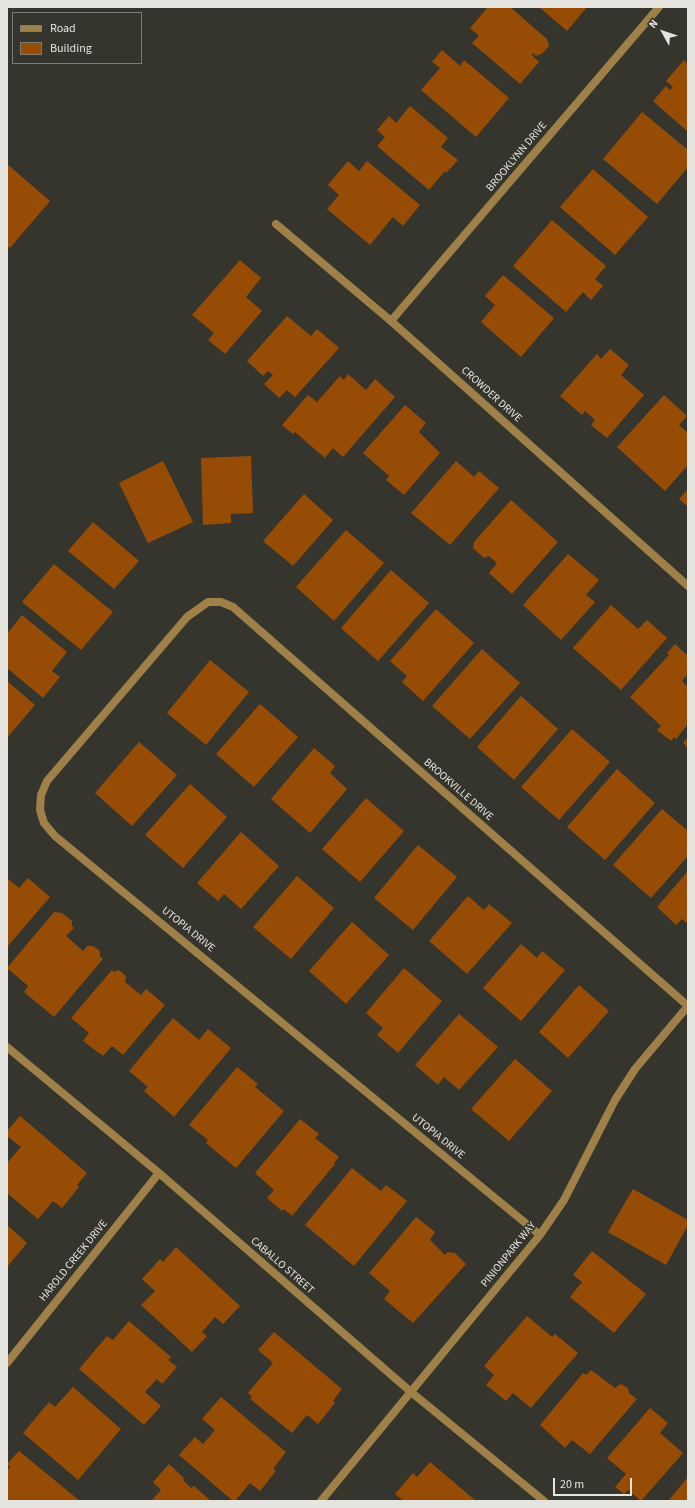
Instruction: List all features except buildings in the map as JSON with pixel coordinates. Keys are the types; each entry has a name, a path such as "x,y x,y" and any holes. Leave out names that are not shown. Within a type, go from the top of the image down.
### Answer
{"street":[{"name":"BROOKLYNN DRIVE","path":"391,321 659,7"},
{"name":"CROWDER DRIVE","path":"276,224 391,321 688,586"},
{"name":"BROOKVILLE DRIVE","path":"208,602 221,602 233,607 688,1006"},
{"name":"UTOPIA DRIVE","path":"208,602 198,607 187,618 47,781 41,795 40,810 44,823 62,841 540,1235"},
{"name":"PINIONPARK WAY","path":"321,1501 540,1235 564,1200 619,1094 657,1041 688,1006"},
{"name":"CABALLO STREET","path":"7,1047 159,1174 411,1392 544,1501"},
{"name":"HAROLD CREEK DRIVE","path":"7,1363 159,1174"}]}
